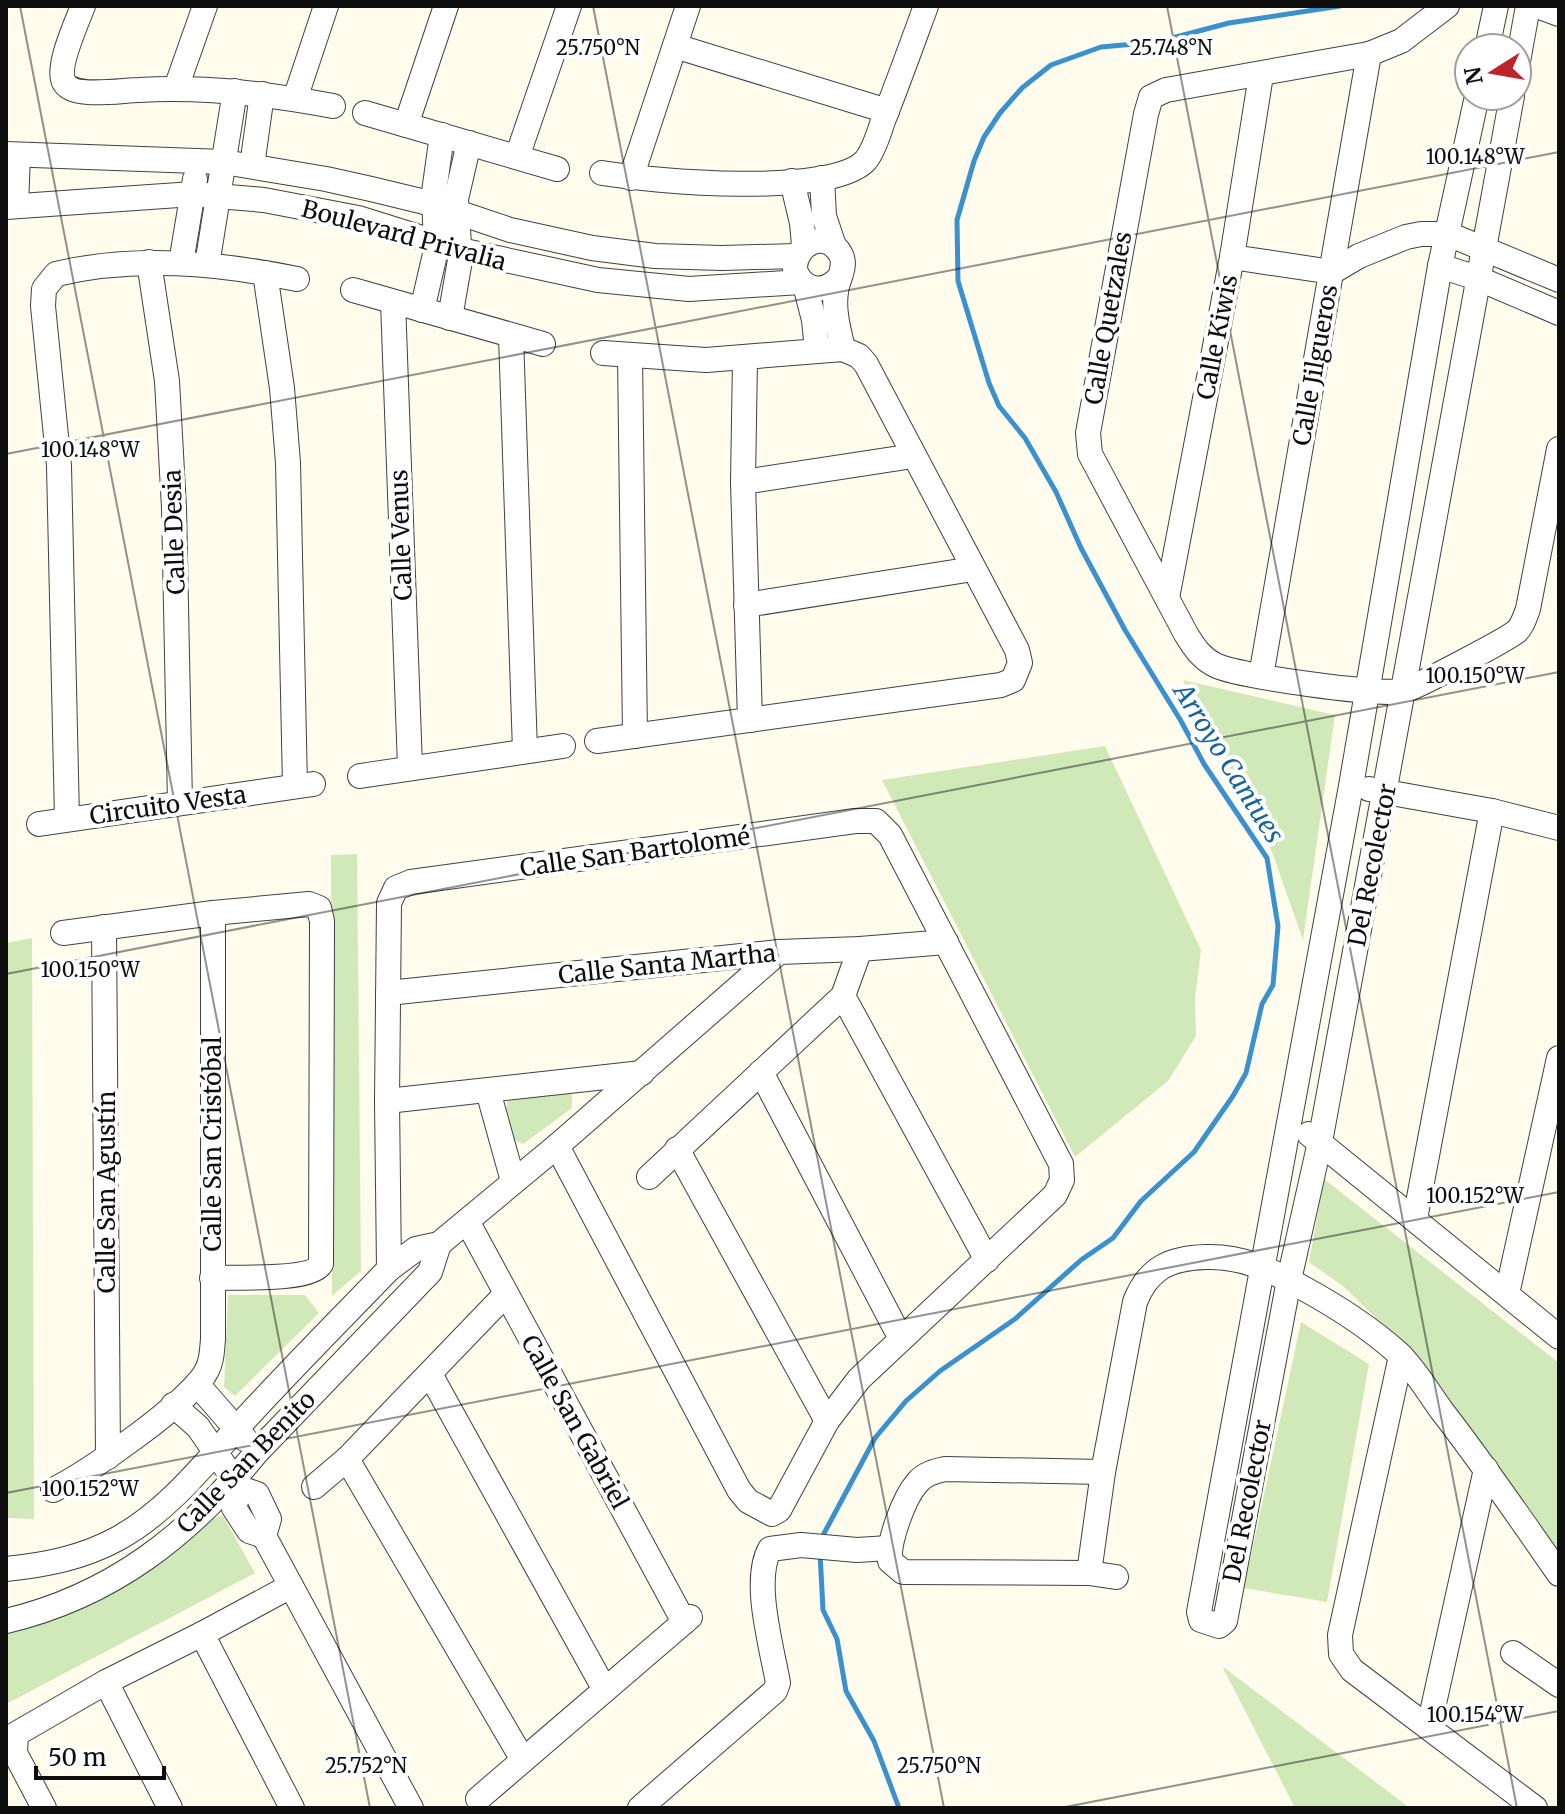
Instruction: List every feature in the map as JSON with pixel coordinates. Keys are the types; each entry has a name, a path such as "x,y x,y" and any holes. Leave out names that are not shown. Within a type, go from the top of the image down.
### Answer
{"street":[{"path":"83,6 62,67 64,83 69,88 91,93 176,88 235,91 333,106"},
{"path":"176,88 205,6"},
{"path":"295,99 326,6"},
{"path":"406,125 446,6"},
{"path":"517,157 569,6"},
{"path":"631,178 688,6"},
{"path":"602,173 695,183 792,181 822,178 854,169 867,159 926,6"},
{"name":"Calle Quetzales","path":"1403,691 1261,676 1218,667 1199,654 1095,466 1090,454 1088,433 1151,97 1166,90 1369,54 1401,41 1447,6"},
{"path":"1490,32 1496,6"},
{"path":"1523,32 1528,6"},
{"path":"1537,6 1559,14"},
{"path":"675,46 887,111"},
{"name":"Calle Jilgueros","path":"1261,676 1369,54"},
{"name":"Calle Kiwis","path":"1167,598 1232,257 1261,75"},
{"path":"207,265 235,91"},
{"path":"252,166 262,94"},
{"name":"Del Recolector","path":"1474,112 1440,266 1351,786 1199,1612 1208,1623 1219,1626 1225,1621 1289,1280 1320,1142 1509,112"},
{"path":"365,113 557,169"},
{"path":"422,310 445,208 442,135"},
{"path":"445,208 458,186 469,143"},
{"path":"11,206 12,154"},
{"name":"Boulevard Privalia","path":"12,154 224,162 252,166 326,179 445,208 510,230 592,248 655,256 722,258 800,251"},
{"path":"181,263 198,161"},
{"path":"822,178 824,216 843,262 835,303 843,349"},
{"path":"792,181 802,223 795,270 803,284 814,320 817,350"},
{"name":"Boulevard Privalia","path":"11,206 193,194 218,196 319,209 460,250 554,273 655,287 803,284"},
{"path":"445,208 460,250 450,318"},
{"path":"1232,257 1332,272 1359,256 1406,237 1448,234 1559,280"},
{"path":"800,251 823,241 834,246"},
{"path":"149,262 207,265 297,279"},
{"name":"Circuito Vesta","path":"149,262 67,271 56,274 44,289 43,306 59,466 67,819 304,785 288,463 282,388 265,273"},
{"name":"Calle Desia","path":"149,262 167,381 174,508 180,803"},
{"path":"1440,266 1477,278 1559,313"},
{"path":"803,284 819,290 833,285 838,279"},
{"path":"353,290 543,344"},
{"name":"Calle Venus","path":"393,302 410,767"},
{"path":"511,336 525,751"},
{"path":"597,741 1001,685 1013,680 1020,663 1017,650 859,356 843,349 745,359 668,359 603,353"},
{"path":"630,356 635,736"},
{"path":"745,359 743,482 750,720"},
{"path":"1403,691 1506,639 1521,626 1528,609 1559,449"},
{"path":"743,482 913,456"},
{"path":"746,605 973,569"},
{"path":"360,776 563,746"},
{"path":"1351,786 1492,811 1559,828"},
{"path":"1415,1219 1492,811"},
{"path":"39,824 67,819"},
{"name":"Calle San Bartolomé","path":"388,993 389,903 396,888 411,882 855,821 876,821 890,835 946,942"},
{"path":"63,933 213,913 309,904 319,908 322,921 322,1256 318,1270 303,1275 212,1278"},
{"name":"Calle San Cristóbal","path":"201,1379 212,1348 213,913"},
{"name":"Calle San Agustín","path":"104,927 108,1457"},
{"path":"557,1146 739,1490 748,1501 772,1514 779,1510 827,1421 859,1379 1055,1195 1062,1180 1061,1164 946,942"},
{"name":"Calle Santa Martha","path":"388,993 779,952 946,942"},
{"path":"649,1177 843,996 860,949"},
{"name":"Calle San Benito","path":"6,1569 67,1560 118,1538 144,1522 217,1452 389,1269 416,1249 439,1244 642,1073 779,952"},
{"path":"388,993 389,1269"},
{"path":"843,996 987,1260"},
{"path":"1507,1294 1559,1058"},
{"path":"761,1072 901,1339"},
{"path":"387,1101 642,1073"},
{"path":"488,1091 513,1181"},
{"path":"1291,1121 1559,1337"},
{"path":"677,1149 827,1421"},
{"name":"Calle San Gabriel","path":"467,1221 505,1295 687,1619 605,1690"},
{"name":"Calle San Benito","path":"6,1621 42,1613 73,1601 119,1577 164,1546 238,1484 257,1452 430,1272 439,1244"},
{"path":"1089,1573 1103,1472 1135,1302 1147,1277 1173,1262 1197,1257 1240,1259 1261,1266 1337,1306 1401,1356 1486,1469 1559,1574"},
{"path":"314,1487 347,1459 505,1295"},
{"path":"1401,1356 1340,1635 1341,1654 1352,1670 1535,1808"},
{"path":"430,1374 605,1690 478,1799"},
{"path":"53,1490 75,1480 108,1457 201,1379 236,1429 257,1452"},
{"path":"173,1405 198,1427 238,1484 234,1508 249,1531 264,1536 411,1808"},
{"path":"347,1459 523,1760"},
{"path":"1429,1726 1486,1469"},
{"path":"1103,1472 936,1471 918,1481 912,1489 889,1548 890,1561 903,1572 1089,1573 1116,1577"},
{"path":"640,1808 775,1691 778,1683 764,1598 764,1570 770,1549 801,1545 857,1550 889,1548"},
{"path":"44,1808 15,1753 16,1734 106,1682 291,1586"},
{"path":"202,1634 292,1808"},
{"path":"1513,1653 1557,1675"},
{"path":"106,1682 170,1808"}],"green space":[{"path":"1183,680 1335,715 1303,940 1272,852"},
{"path":"1105,746 1201,950 1195,998 1196,1036 1168,1081 1075,1157 882,780"},
{"path":"357,854 361,1271 332,1296 331,855"},
{"path":"32,938 34,1519 6,1518 6,943"},
{"path":"568,1090 572,1096 572,1108 523,1144 511,1138 505,1113 508,1101"},
{"path":"1324,1179 1559,1363 1559,1559 1407,1348 1344,1287 1309,1262"},
{"path":"228,1295 305,1295 319,1313 235,1396 224,1387"},
{"path":"1301,1322 1369,1364 1327,1602 1244,1588"},
{"path":"223,1516 255,1573 6,1704 6,1628 136,1580 205,1519"},
{"path":"1222,1666 1410,1808 1295,1808"}],"waterway":[{"name":"Arroyo Cantues","path":"821,1539 875,1438 906,1401 940,1371 1015,1319 1081,1260 1113,1238 1141,1201 1194,1152 1246,1073 1262,1004 1273,985 1278,926 1267,858 1204,764 1125,630 1081,548 1056,492 1025,438 999,406 989,383 958,281 957,220 974,161 984,137 1000,113 1022,88 1051,65 1101,47 1157,42 1229,23 1340,6"},
{"name":"Arroyo Cantues","path":"820,1553 823,1610 837,1639 846,1691 874,1741 899,1808"}]}
